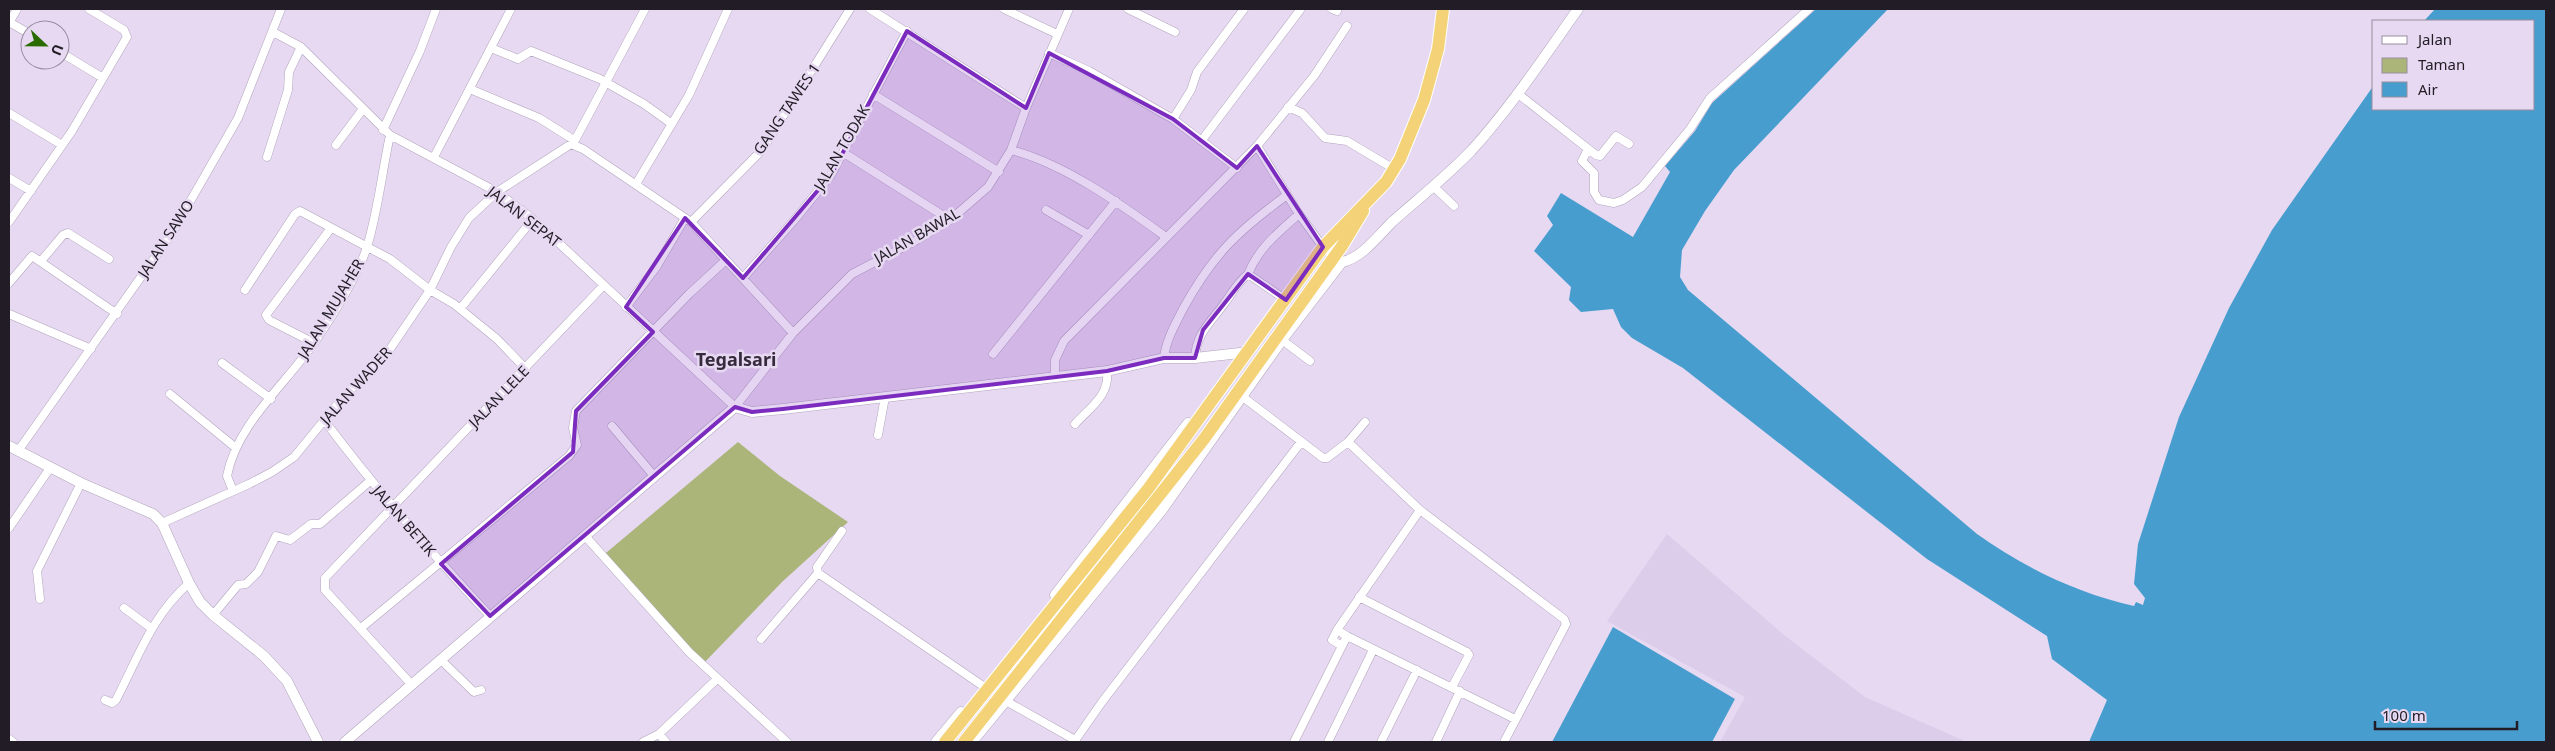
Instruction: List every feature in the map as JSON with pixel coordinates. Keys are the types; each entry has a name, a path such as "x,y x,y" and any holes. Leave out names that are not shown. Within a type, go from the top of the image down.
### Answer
{"highway":[{"path":"945,742 1148,489 1245,352 1286,300 1323,247 1386,182 1412,133 1424,100 1438,49 1443,9"},
{"path":"964,742 1204,439 1338,260 1368,201"}],"street":[{"path":"17,9 9,22 20,28"},
{"path":"9,222 62,145 103,78 127,33 89,9"},
{"name":"JALAN SAWO","path":"13,448 117,314 172,233 238,118 281,9"},
{"name":"JALAN MUJAHER","path":"233,492 227,476 236,448 245,431 314,343 367,247 387,132 436,9"},
{"path":"434,158 510,9"},
{"path":"573,142 581,125 589,116 645,9"},
{"path":"636,184 689,95 728,9"},
{"name":"GANG TAWES 1","path":"626,307 688,220 762,150 850,9"},
{"path":"870,9 1026,108"},
{"path":"1004,9 1057,34"},
{"name":"JALAN BAWAL","path":"735,407 793,333 852,274 917,240 950,220 982,193 999,172 1011,150 1026,108 1069,9"},
{"path":"1128,9 1175,32"},
{"path":"1174,118 1191,90 1197,72 1244,9"},
{"path":"1257,146 1299,214 1323,247 1338,260 1348,261 1367,247 1470,151 1517,93 1578,9"},
{"path":"1588,149 1582,161 1594,173 1594,192 1599,200 1614,203 1635,193 1690,129 1710,98 1809,9"},
{"path":"1202,140 1300,10"},
{"path":"1055,377 1055,360 1064,341 1257,146 1314,76 1347,26"},
{"name":"JALAN TODAK","path":"743,278 820,189 844,152 907,31"},
{"name":"JALAN SEPAT","path":"273,32 301,47 387,132 497,192 532,219 735,407"},
{"path":"266,157 288,90 289,72 301,47"},
{"path":"491,48 518,59 531,51 605,83 644,104 672,124"},
{"path":"1049,53 1089,71 1174,118 1236,168"},
{"path":"70,58 103,78"},
{"path":"470,88 539,118 688,220 793,333"},
{"path":"1517,93 1599,156 1616,136 1629,144"},
{"path":"874,94 999,172"},
{"path":"1288,107 1302,113 1325,138 1347,141 1394,169"},
{"path":"336,145 362,109"},
{"path":"9,113 62,145"},
{"name":"JALAN WADER","path":"162,522 233,492 272,472 294,457 324,420 390,349 430,290 466,224 497,192 573,142"},
{"path":"1011,150 1053,167 1116,200 1166,238"},
{"path":"844,152 950,220"},
{"path":"9,178 31,191"},
{"path":"1433,186 1454,206"},
{"path":"1164,358 1173,328 1219,253 1248,223 1287,195"},
{"path":"993,354 1004,337 1116,200"},
{"path":"1046,210 1089,235"},
{"path":"245,290 297,212 390,259 430,290 460,309 496,339 526,369"},
{"path":"1195,358 1197,342 1203,330 1236,285 1248,274 1253,262 1268,241 1299,214"},
{"path":"460,309 532,219"},
{"path":"314,343 269,320 266,315 331,228"},
{"path":"41,261 63,235 68,232 109,259"},
{"path":"9,283 32,256 117,314"},
{"path":"412,685 361,628 441,564 573,452 577,445 573,428 576,411 726,260"},
{"path":"972,742 1162,510 1338,260"},
{"path":"1248,274 1286,300"},
{"name":"JALAN LELE","path":"361,628 325,590 323,582 328,574 526,369 603,286"},
{"path":"9,314 91,349"},
{"path":"1282,340 1310,361"},
{"path":"345,742 735,407 752,412 1107,371 1164,358 1195,358 1245,352"},
{"path":"936,742 983,686 1133,497 1245,352"},
{"path":"222,363 271,399"},
{"path":"1075,424 1097,403 1107,382 1107,371"},
{"path":"170,394 236,448"},
{"path":"878,435 885,397"},
{"path":"1243,397 1319,455 1327,458 1348,442 1365,422"},
{"name":"JALAN BETIK","path":"324,420 392,507 441,564 490,616"},
{"path":"612,426 654,476"},
{"path":"1006,701 1074,741 1302,442"},
{"path":"1348,442 1420,510 1564,619 1566,624 1504,742"},
{"path":"13,448 81,483 153,514 162,522 189,583 200,602 213,616 264,656 287,681 318,742"},
{"path":"9,528 50,468"},
{"path":"213,616 238,585 246,584 258,572 276,536 290,540 311,524 320,524 370,481"},
{"path":"40,599 37,571 81,483"},
{"path":"1342,646 1332,640 1337,630 1420,510"},
{"path":"842,531 817,566 818,573 983,686"},
{"path":"586,536 689,652 787,742"},
{"path":"761,639 818,573"},
{"path":"105,700 112,703 116,700 151,628 175,595 189,583"},
{"path":"1359,597 1467,652 1469,655 1452,688"},
{"path":"124,608 151,628"},
{"path":"1337,630 1373,650 1515,719"},
{"path":"1294,742 1347,636"},
{"path":"1328,742 1373,650"},
{"path":"441,660 474,692 481,690"},
{"path":"1381,742 1417,670"},
{"path":"643,742 659,734 717,679"},
{"path":"1436,742 1460,691"},
{"path":"659,734 666,742"},
{"path":"9,739 14,742"}],"highlighted area":[{"path":"907,31 1026,108 1049,53 1173,119 1237,168 1257,146 1323,247 1286,300 1248,274 1203,330 1195,358 1164,358 1107,371 783,409 752,412 735,407 490,616 441,564 573,452 576,411 653,332 626,307 685,218 743,278 831,175"}],"shaded area":[{"path":"1667,534 1784,635 1865,697 1967,742 1720,742 1745,697 1607,621"}],"green space":[{"path":"738,442 780,476 848,522 782,582 702,665 600,558"}],"water":[{"path":"1816,9 1888,9 1734,170 1705,211 1682,250 1680,277 1688,290 1977,534 2014,558 2052,578 2113,601 2134,606 2136,602 2143,605 2145,598 2134,584 2138,544 2179,417 2229,308 2272,230 2372,88 2372,110 2535,110 2535,20 2425,20 2435,9 2546,9 2546,742 2089,742 2107,700 2052,659 2047,636 1927,559 1683,368 1632,338 1621,327 1613,309 1581,312 1569,300 1571,287 1534,251 1553,225 1547,216 1561,193 1633,237 1670,172 1665,166 1695,131 1712,103"},
{"path":"1613,627 1735,699 1712,742 1552,742"}],"district":[{"name":"Tegalsari","path":"736,360"}]}
